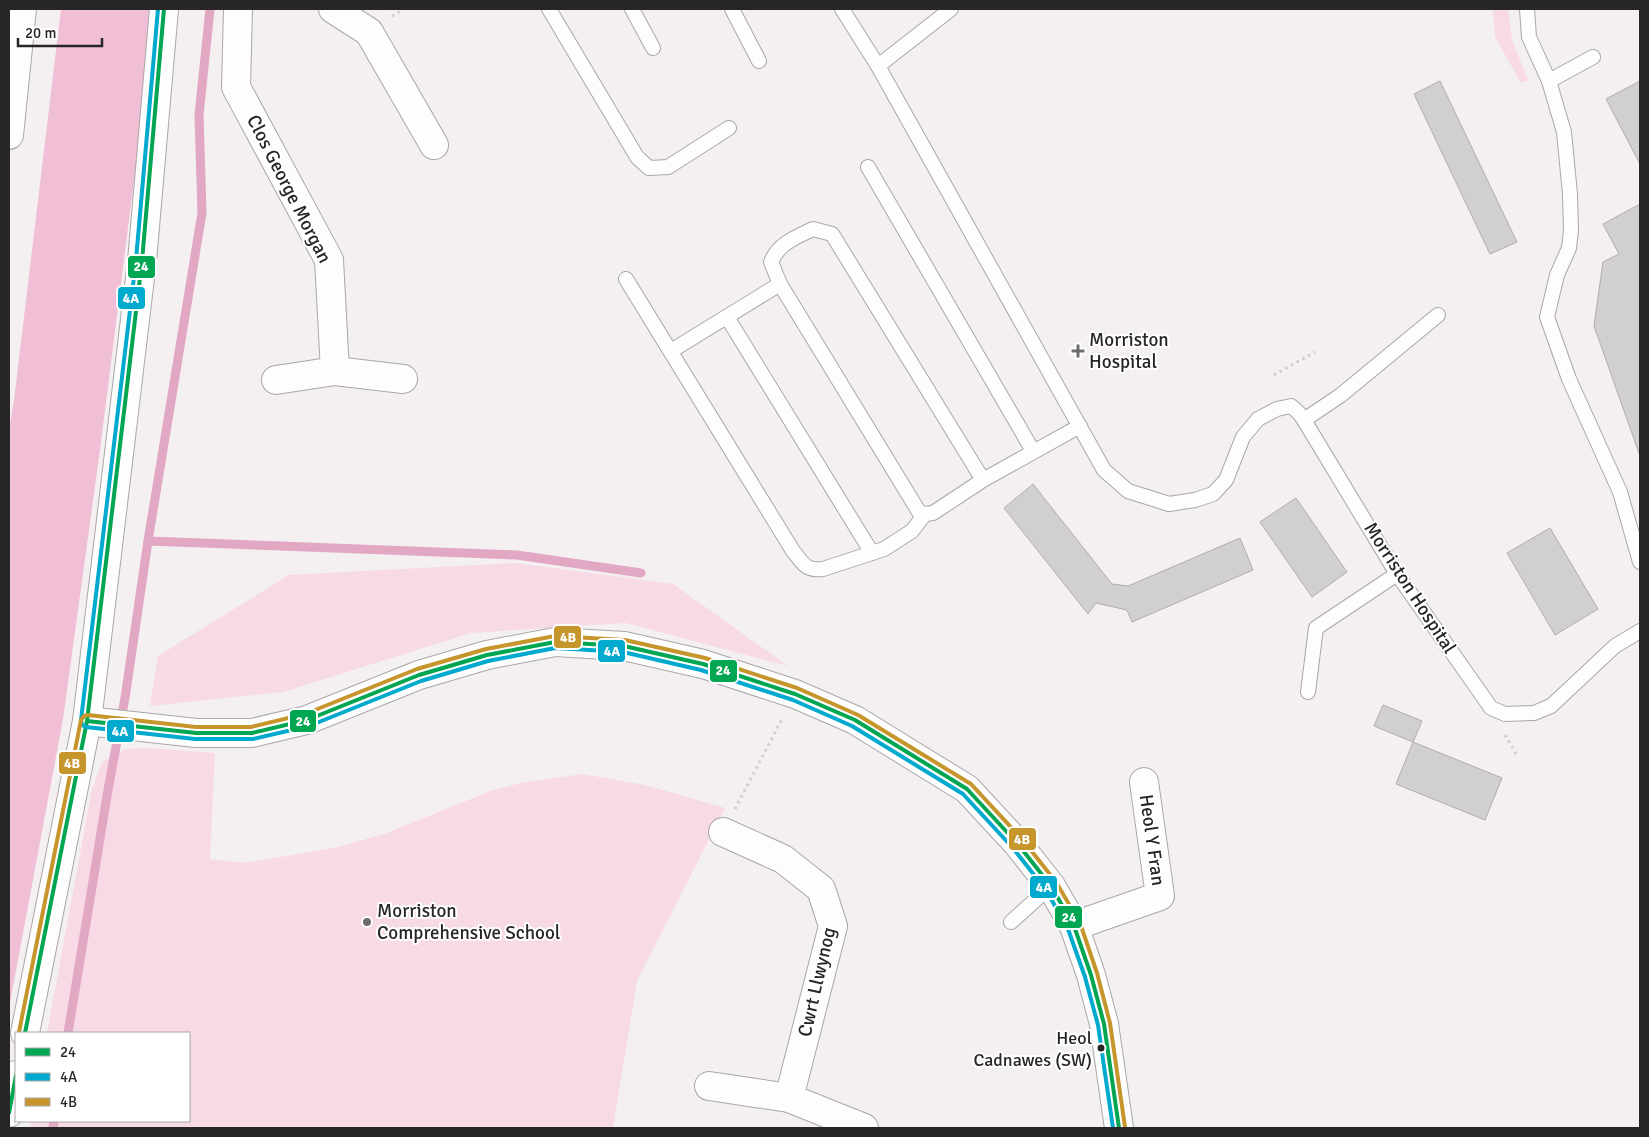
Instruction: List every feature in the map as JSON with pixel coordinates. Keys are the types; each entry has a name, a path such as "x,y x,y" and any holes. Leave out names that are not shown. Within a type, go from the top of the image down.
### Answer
{"main road":[{"path":"9,135 22,9"},
{"path":"25,1032 87,721 142,261 164,9"},
{"name":"Clos George Morgan","path":"238,9 236,87 330,260 335,371"},
{"path":"333,9 369,32 434,145"},
{"path":"276,380 335,371 403,379"},
{"path":"87,721 196,733 252,733 307,720 419,675 487,655 555,642 632,648 703,664 795,694 855,720 967,789 1017,843 1051,886 1074,926 1091,974 1104,1024 1116,1128"},
{"name":"Heol Y Fran","path":"1074,926 1160,896 1144,782"},
{"name":"Cwrt Llwynog","path":"723,832 783,859 821,889 833,926 789,1098"},
{"path":"9,1113 15,1080"},
{"path":"709,1086 789,1098 864,1128"}],"lane":[{"path":"549,9 637,157 649,168 668,166 729,128"},
{"path":"632,9 653,48"},
{"path":"732,9 759,61"},
{"name":"Morriston Hospital","path":"842,9 878,66 1104,470 1128,492 1169,504 1195,500 1213,494 1226,480 1243,438 1258,419 1276,409 1291,406 1304,420 1397,574 1491,708 1505,714 1534,713 1551,706 1615,646 1640,631"},
{"path":"878,66 951,9"},
{"path":"1527,9 1529,37 1549,80 1564,132 1570,194 1571,230 1569,248 1557,275 1547,317 1569,379 1620,492 1640,562"},
{"path":"1549,80 1593,58"},
{"path":"868,167 1033,451"},
{"path":"983,480 832,234 813,228 775,251 771,262 780,284 918,512 925,514 933,513 983,480 1080,426"},
{"path":"626,279 793,550 806,568 813,570 823,569 884,549 912,532 925,514"},
{"path":"671,351 780,284"},
{"path":"1304,420 1341,395 1438,315"},
{"path":"727,317 872,552"},
{"path":"1308,692 1316,628 1397,574"},
{"path":"1011,922 1051,886"}],"path":[{"path":"1274,375 1315,352"},
{"path":"723,832 795,694"}],"shaded area":[{"path":"61,9 149,9 144,101 100,450 63,719 9,1008 9,430"},
{"path":"1493,9 1508,9 1512,40 1528,80 1521,83 1495,37"},
{"path":"516,563 673,584 788,666 626,623 471,633 283,692 150,706 158,656 289,575"},
{"name":"Morriston Comprehensive School","path":"148,748 215,753 210,859 245,863 339,847 387,833 493,790 521,783 582,774 645,785 725,808 637,981 613,1128 30,1128 31,1122 190,1122 190,1032 47,1032 92,789 102,762 126,749"}],"building":[{"path":"1440,81 1517,242 1490,254 1414,94"},
{"path":"1640,81 1640,164 1606,99"},
{"path":"1640,204 1640,456 1594,326 1603,262 1619,254 1603,224"},
{"path":"1033,484 1112,584 1128,586 1240,538 1253,570 1132,622 1127,610 1096,603 1088,614 1004,508"},
{"path":"1296,498 1347,572 1312,597 1260,522"},
{"path":"1550,528 1598,609 1555,635 1507,553"},
{"path":"1383,705 1422,721 1413,742 1374,726"},
{"path":"1413,742 1502,778 1485,820 1396,784"}],"waterway":[{"path":"68,1032 125,698 148,541 202,213 199,115 210,9"},
{"path":"148,541 517,555 641,573"},
{"path":"53,1128 54,1122"}],"transit line":[{"name":"4A","path":"158,9 136,260 81,720 82,725 195,739 253,739 309,726 421,681 488,661 555,648 623,652 701,670 793,700 852,726 963,794 1012,847 1046,890 1068,929 1085,977 1098,1025 1113,1128"},
{"name":"24","path":"25,1032 87,721 142,261 164,9"},
{"name":"4B","path":"19,1032 81,720 84,716 196,727 251,727 305,714 417,669 486,649 555,636 625,640 705,658 797,688 858,715 971,784 1022,839 1056,882 1080,923 1097,973 1110,1023 1125,1127"},
{"name":"24","path":"87,721 196,733 252,733 307,720 419,675 487,655 555,642 624,646 703,664 795,694 855,720 967,789 1017,843 1051,886 1074,926 1091,975 1104,1024 1119,1128"},
{"name":"24","path":"9,1113 15,1080"}],"place":[{"name":"Morriston Hospital","path":"1078,351"},
{"name":"Morriston Comprehensive School","path":"367,922"},
{"name":"Heol Cadnawes (SW)","path":"1101,1048"}]}
